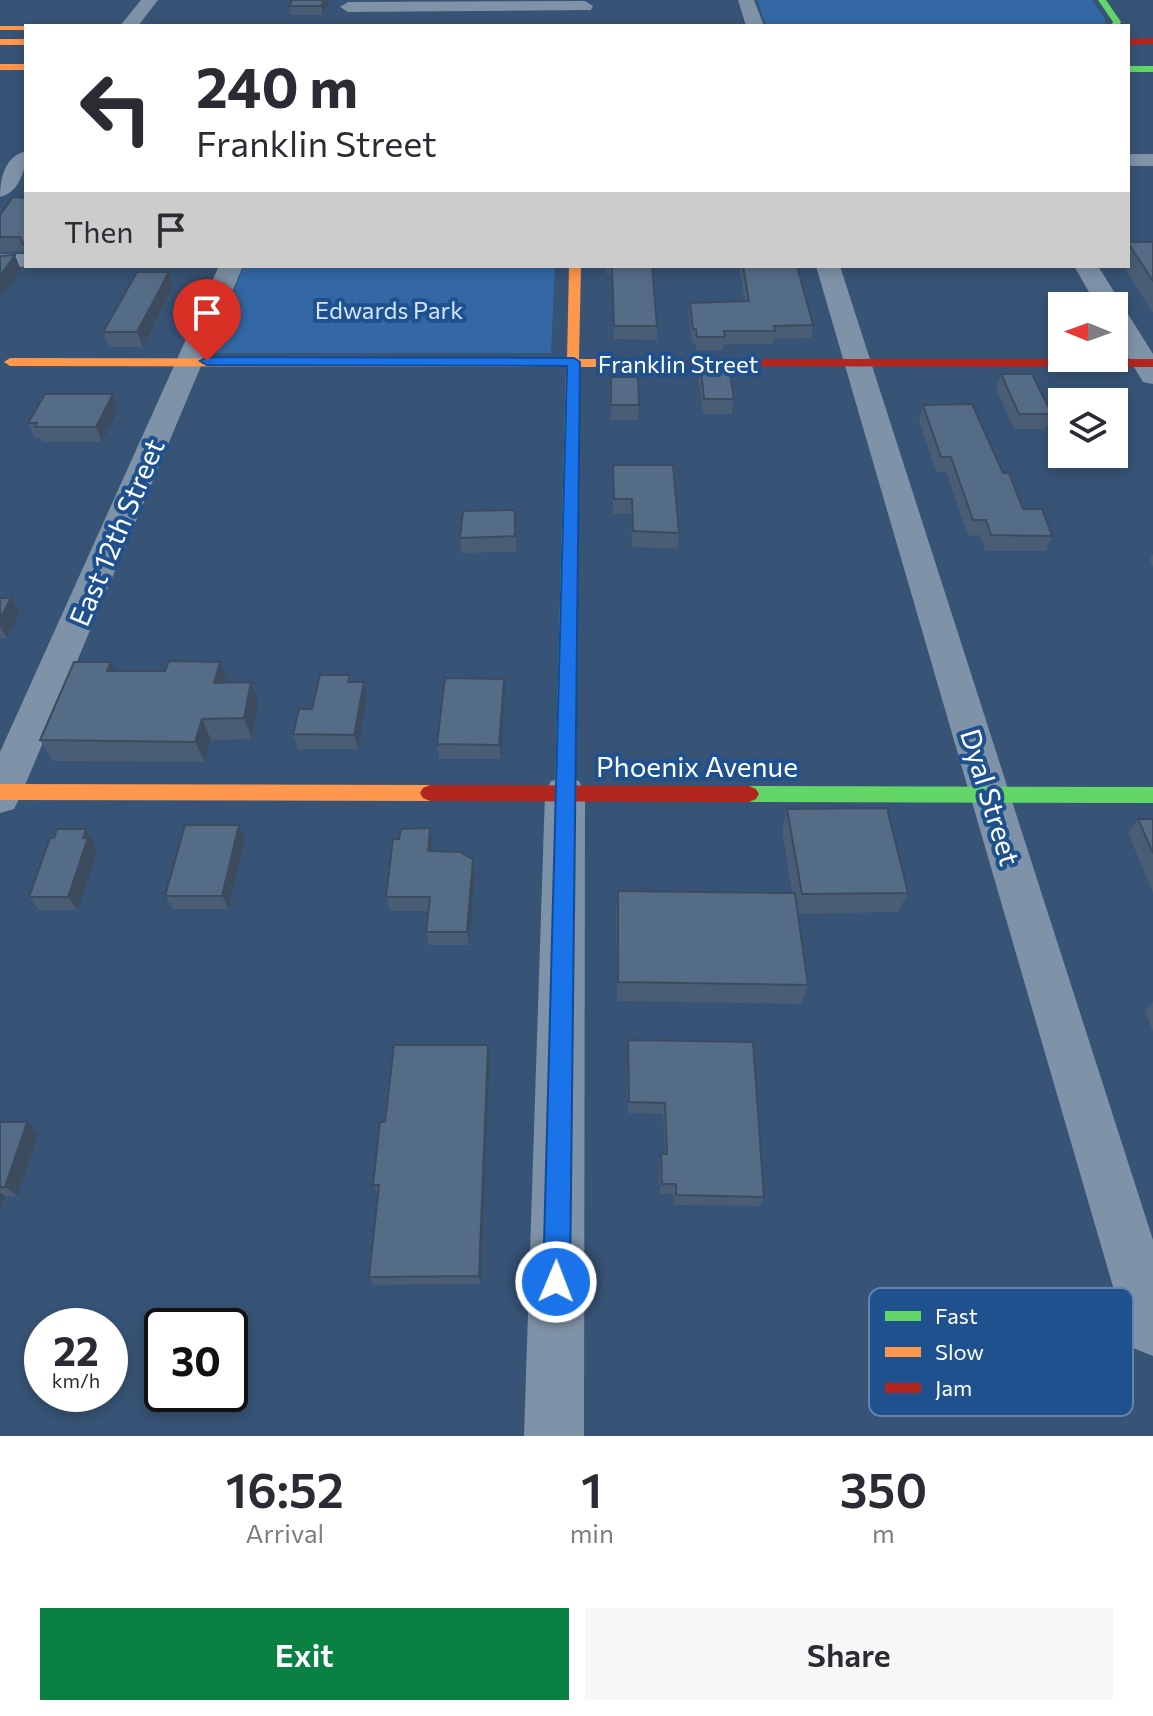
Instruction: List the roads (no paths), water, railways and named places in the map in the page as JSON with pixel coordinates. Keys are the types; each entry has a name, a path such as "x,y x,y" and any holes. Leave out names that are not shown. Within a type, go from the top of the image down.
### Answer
{"main road":[{"path":"1102,0 1116,24"},
{"path":"0,28 24,28"},
{"path":"0,42 24,42"},
{"path":"1130,43 1153,42"},
{"path":"0,52 24,52"},
{"path":"1130,54 1152,66"},
{"path":"1130,69 1152,66"},
{"path":"0,67 24,67"},
{"path":"565,793 575,268"},
{"name":"Franklin Street","path":"10,362 857,363 1150,367"},
{"name":"Phoenix Avenue","path":"1,793 1153,795"}],"street":[{"path":"131,24 150,0"},
{"path":"746,0 754,24"},
{"path":"346,10 585,3 580,24"},
{"path":"0,190 24,160"},
{"path":"1130,160 1153,160"},
{"path":"0,261 24,261"},
{"name":"East 12th Street","path":"1,793 230,268"},
{"name":"Dyal Street","path":"829,268 1153,1328"},
{"path":"1087,268 1102,292"},
{"path":"1128,333 1150,367"},
{"path":"554,1436 565,793"}],"park label":[{"name":"Edwards Park","path":"389,309"}]}
